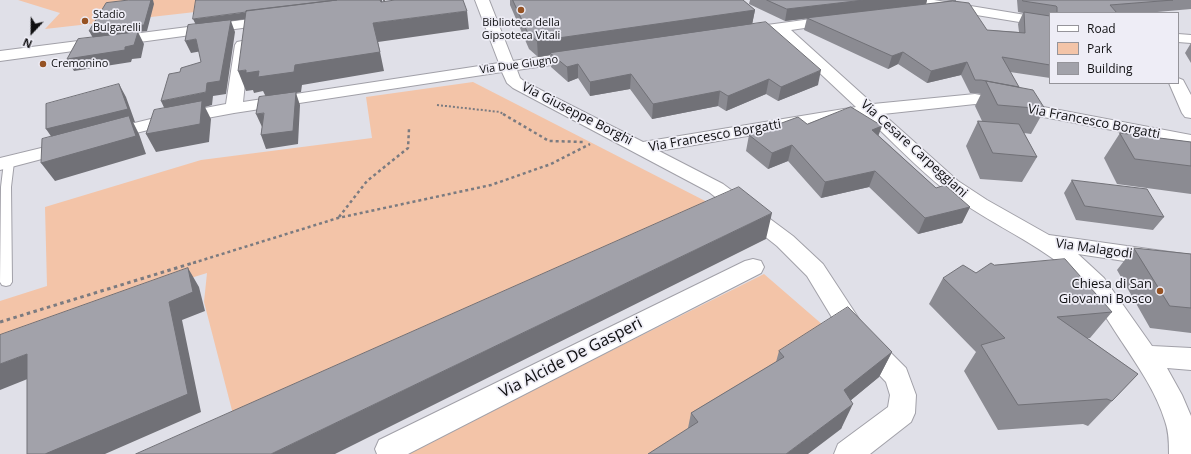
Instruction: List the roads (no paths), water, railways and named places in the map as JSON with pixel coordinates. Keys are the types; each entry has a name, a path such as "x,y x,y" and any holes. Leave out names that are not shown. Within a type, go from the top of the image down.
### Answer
{"street":[{"name":"Via Giuseppe Borghi","path":"482,0 513,80 519,85 704,181 736,202"},
{"path":"905,6 947,7 1049,23"},
{"path":"285,14 245,24 3,53 285,14"},
{"path":"731,34 848,19"},
{"path":"234,108 245,24"},
{"name":"Via Cesare Carpeggiani","path":"779,27 966,197 1045,242 1070,260 1095,284 1162,383 1181,426 1185,445 1183,454"},
{"path":"1179,38 1191,39"},
{"name":"Via Due Giugno","path":"4,163 163,121 234,108 592,54"},
{"path":"1177,84 1191,113"},
{"name":"Via Francesco Borgatti","path":"642,148 869,110 974,99 1191,140"},
{"path":"715,211 736,202 785,241 815,270 854,332 897,376 903,395 901,413 848,454"},
{"name":"Via Malagodi","path":"1045,242 1191,263"},
{"name":"Via Alcide De Gasperi","path":"385,452 753,267"},
{"path":"1145,356 1191,359"}],"lane":[{"path":"4,163 3,188 6,282"}],"place":[{"name":"Biblioteca della Gipsoteca Vitali","path":"521,10"},
{"name":"Stadio Bulgarelli","path":"85,21"},
{"name":"Cremonino","path":"43,64"},
{"name":"Chiesa di San Giovanni Bosco","path":"1160,291"}]}
